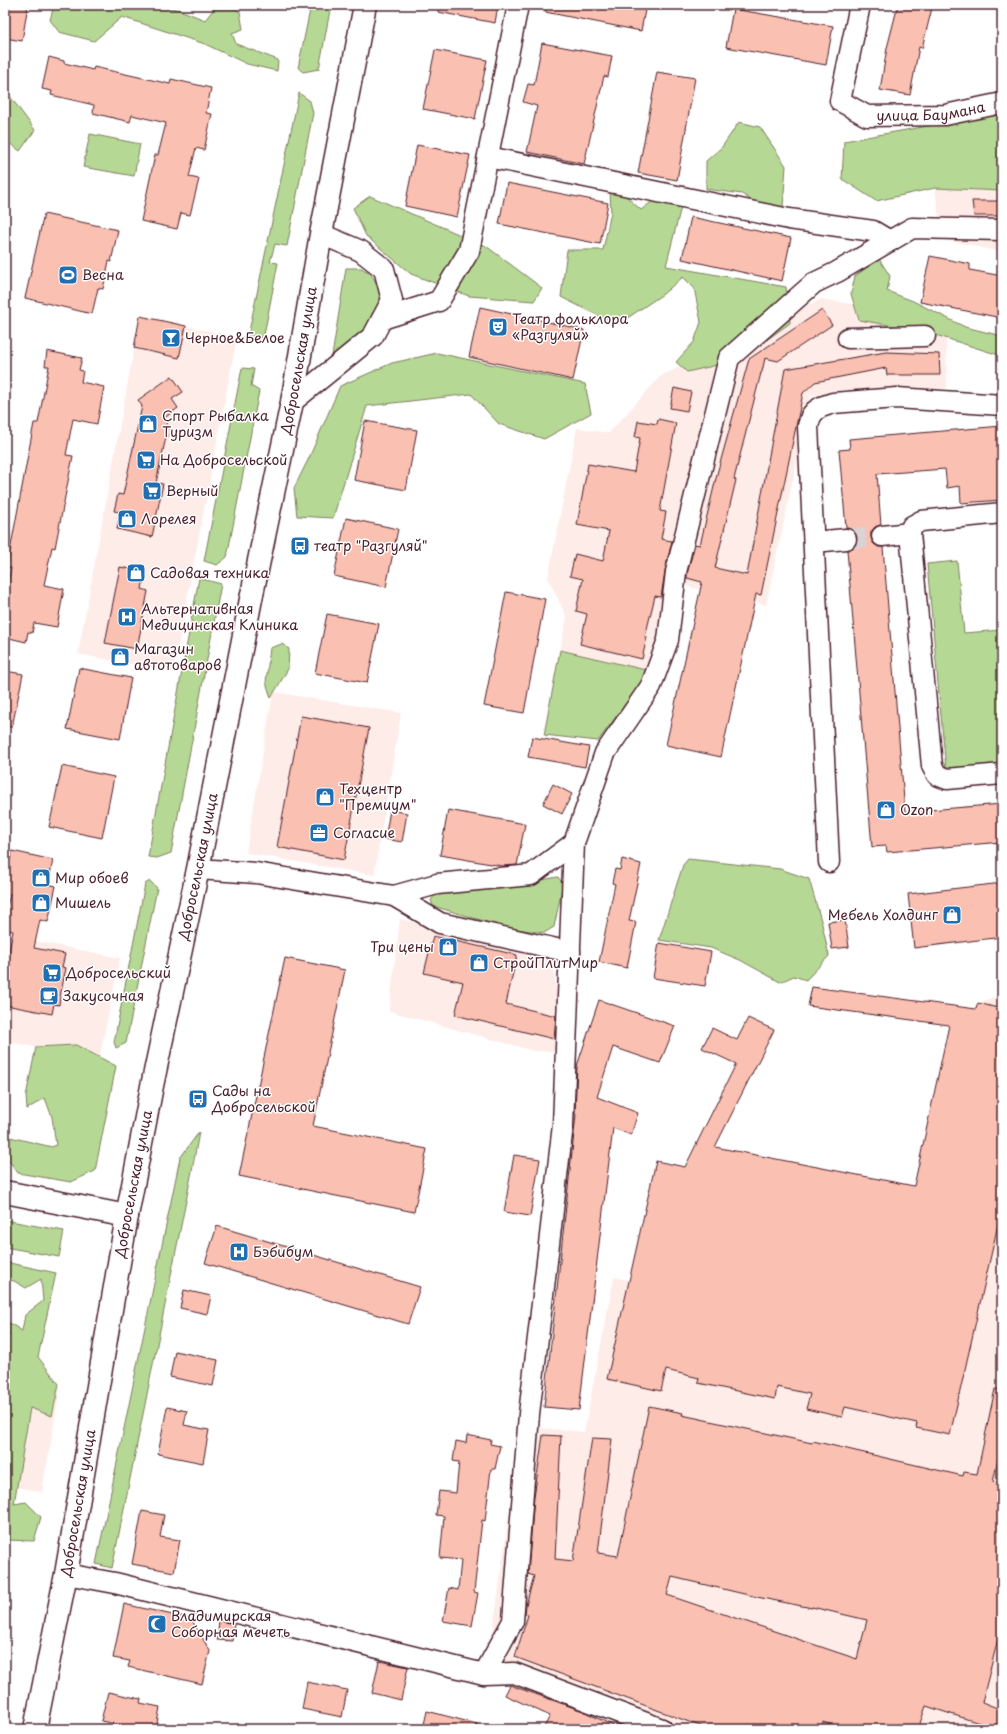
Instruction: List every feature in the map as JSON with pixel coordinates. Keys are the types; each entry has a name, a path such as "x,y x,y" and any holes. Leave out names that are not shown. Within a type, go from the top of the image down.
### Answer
{"main road":[{"name":"Добросельская улица","path":"36,1729 66,1574 128,1216 156,1065 198,869 251,599 292,402 321,234 365,5"},
{"path":"5,1192 128,1216"}],"street":[{"path":"382,319 439,301 469,252 518,5"},
{"name":"улица Баумана","path":"860,5 840,100 867,116 945,115 1002,103"},
{"path":"488,158 789,219 873,231 890,241"},
{"path":"484,1674 513,1621 529,1414 563,1125 574,843 605,752 651,686 668,640 676,572 729,358 814,283 837,272 912,228 1002,230"},
{"path":"292,402 373,336 392,300 384,269 361,251 321,234"},
{"path":"848,338 925,336"},
{"path":"829,862 808,426 811,416 821,407 832,403 897,398 1002,405"},
{"path":"1002,513 921,521 912,526 910,534 932,766 937,775 947,779 1002,774"},
{"path":"882,536 910,534"},
{"path":"814,542 846,539"},
{"path":"394,896 438,884 531,875 574,843"},
{"path":"198,869 256,873 394,896 440,922 570,952"},
{"path":"66,1574 115,1583 484,1674 514,1673 662,1729"}],"shaded area":[{"path":"935,188 1002,191 1002,252 942,239"},
{"path":"821,299 946,320 947,388 811,395 766,605 673,583 650,671 560,650 567,618 548,578 577,428 609,433 661,376"},
{"path":"140,316 237,337 173,672 78,654"},
{"path":"273,692 401,713 374,875 246,853"},
{"path":"400,919 546,952 554,968 559,1017 555,1051 534,1051 389,1011"},
{"path":"5,935 120,958 99,1060 5,1041"},
{"path":"1002,994 1002,1729 693,1729 489,1661 521,1426 584,1432 614,1277 704,1296 927,1211 978,1003"},
{"path":"5,1381 60,1389 42,1492 5,1485"}],"green space":[{"path":"54,5 155,5 180,10 205,20 217,5 229,5 240,12 243,29 232,33 236,44 278,60 277,71 247,64 205,44 122,17 94,41 59,32 50,20"},
{"path":"311,5 331,5 319,69 303,72 298,68"},
{"path":"5,92 9,95 35,130 20,151 5,140"},
{"path":"299,93 310,101 313,113 287,246 275,244 270,262 278,263 264,335 255,341 247,341"},
{"path":"1002,113 1002,191 935,188 876,201 842,179 844,141"},
{"path":"739,122 760,127 786,166 783,207 763,208 742,194 706,189 706,161 722,147"},
{"path":"90,134 140,144 134,176 83,167"},
{"path":"601,173 641,210 671,187 681,207 666,266 786,287 790,323 739,360 687,372 676,362 694,342 701,322 694,288 683,277 663,294 620,323 599,316 561,297 567,250 603,250 611,212 610,191"},
{"path":"370,196 486,246 542,288 534,301 469,296 411,274 366,236 353,208"},
{"path":"879,259 890,276 887,291 913,301 965,327 1002,336 1002,356 923,331 859,320 851,294 855,276"},
{"path":"346,268 361,268 370,273 379,287 381,302 370,327 351,348 332,356"},
{"path":"437,353 585,384 591,413 544,439 499,424 471,394 367,406 333,518 297,516 294,488 309,458 340,386 392,363"},
{"path":"242,368 254,369 251,386 259,391 227,557 217,565 204,561"},
{"path":"957,561 964,633 1002,630 1002,765 946,770 927,564"},
{"path":"199,578 221,584 171,853 157,858 148,857"},
{"path":"282,644 289,649 288,669 271,698 266,682 270,648"},
{"path":"560,650 650,671 598,741 544,735"},
{"path":"688,859 780,869 809,879 822,924 829,956 806,980 794,976 780,982 740,960 711,948 659,940 683,865"},
{"path":"558,877 563,884 554,927 544,933 504,927 433,906 431,900 436,894 503,887"},
{"path":"150,881 157,888 126,1043 116,1048 114,1042 145,884"},
{"path":"76,1045 116,1066 95,1171 71,1182 18,1173 7,1158 10,1137 52,1147 56,1145 52,1117 45,1098 27,1109 26,1096 36,1047"},
{"path":"199,1132 112,1568 96,1564 180,1158"},
{"path":"5,1220 64,1231 59,1257 5,1247"},
{"path":"5,1262 56,1273 38,1357 59,1384 52,1416 30,1408 14,1504 26,1502 41,1517 34,1541 7,1540 5,1550 5,1330 10,1335 5,1328 5,1320 22,1331 25,1315 43,1301 41,1279 26,1288 14,1281 5,1279"}],"building":[{"path":"5,5 28,5 22,41 5,38"},
{"path":"439,5 498,5 495,23 438,12"},
{"path":"546,5 646,5 641,31 545,12"},
{"path":"898,5 918,5 932,8 922,48 919,47 910,95 880,90 887,48"},
{"path":"733,9 833,26 826,65 726,47"},
{"path":"542,43 612,56 608,77 604,76 584,164 527,152 537,106 523,102 528,84 534,85"},
{"path":"435,50 487,60 475,119 423,109"},
{"path":"49,57 64,61 64,63 93,70 94,67 170,84 171,79 211,88 206,113 212,114 204,150 196,148 189,177 199,179 190,215 181,213 177,229 141,221 155,155 158,155 166,123 132,115 130,122 93,113 94,105 51,95 52,91 42,89"},
{"path":"657,72 695,78 677,180 638,173"},
{"path":"417,145 470,155 457,217 405,206"},
{"path":"507,183 608,203 600,244 499,224"},
{"path":"972,201 1002,201 1002,216 974,216"},
{"name":"Весна","path":"44,214 118,230 103,289 98,288 92,314 25,298"},
{"path":"691,217 791,238 782,281 682,259"},
{"path":"930,256 970,264 970,270 1002,276 1002,318 920,302"},
{"path":"480,307 584,330 573,380 469,357"},
{"path":"822,310 832,325 778,361 765,358 734,479 736,480 715,568 747,575 785,369 886,352 939,354 940,375 887,375 886,368 815,382 803,393 761,595 756,594 721,757 666,745 702,582 687,578 687,574 695,544 700,545 717,474 749,359"},
{"path":"140,316 186,326 179,358 134,348"},
{"path":"47,351 82,358 79,370 83,371 81,382 104,387 97,424 73,419 66,455 73,456 55,548 52,547 44,585 64,589 57,627 34,623 32,633 28,632 26,642 5,637 5,599 11,568 7,567 34,423 38,423 49,366 45,366"},
{"name":"На Добросельской","path":"172,376 183,392 172,399 178,408 163,419 173,432 166,437 156,483 163,484 152,537 117,529 120,512 114,511 118,494 123,495 142,406 138,400"},
{"path":"674,388 691,392 687,411 670,408"},
{"path":"658,419 676,423 660,511 666,512 661,539 672,541 661,597 655,596 645,637 647,637 642,659 580,644 587,614 576,611 583,579 570,576 575,554 603,561 609,531 577,525 588,464 634,472 640,438 635,437 638,421 657,424"},
{"path":"365,421 417,430 406,490 354,480"},
{"path":"1002,426 1002,483 1000,483 1002,500 961,503 960,486 947,488 945,469 877,474 881,525 875,527 871,532 871,537 873,543 878,547 883,547 905,812 1002,804 1002,842 887,852 886,846 872,847 847,550 853,548 857,543 857,538 855,532 846,528 839,450 850,449 849,439"},
{"path":"346,518 398,529 386,587 334,576"},
{"name":"Альтернативная Mедицинская Kлиника","path":"120,567 145,572 142,589 148,591 137,649 105,643"},
{"path":"506,592 545,599 524,713 484,706"},
{"path":"327,614 379,624 367,683 315,673"},
{"path":"79,668 131,678 120,739 67,729"},
{"path":"5,671 23,674 12,727 5,727"},
{"path":"301,716 369,728 344,860 277,847"},
{"path":"532,737 589,747 585,767 528,757"},
{"path":"62,766 114,777 102,838 49,827"},
{"path":"553,784 572,794 562,814 543,804"},
{"path":"390,810 407,813 402,842 385,839"},
{"path":"448,810 525,824 517,865 502,866 440,855"},
{"path":"12,851 53,860 48,884 56,886 48,922 40,920 34,948 65,954 62,967 66,968 59,1005 54,1004 52,1014 5,1005 5,973 13,931 5,929 5,914 10,894 5,893 5,859 10,860"},
{"path":"622,859 641,864 629,921 636,922 627,968 599,962 615,884 612,883 615,869 620,870"},
{"path":"1002,883 1002,937 914,948 908,894"},
{"path":"845,920 849,947 832,949 828,922"},
{"path":"433,936 517,955 506,1004 556,1016 554,1039 455,1015 463,982 424,973"},
{"path":"659,943 711,952 705,986 653,978"},
{"path":"285,958 345,970 313,1126 427,1149 414,1212 239,1176"},
{"path":"812,987 976,1009 978,1003 1002,1009 1002,1207 950,1435 916,1428 917,1423 845,1407 842,1417 806,1409 810,1394 777,1387 775,1399 698,1383 699,1378 666,1370 661,1391 607,1379 656,1161 685,1167 736,1064 702,1048 712,1028 737,1040 748,1018 774,1030 715,1147 914,1186 949,1025 808,1006"},
{"path":"599,1000 675,1026 660,1063 613,1047 597,1097 638,1113 631,1135 613,1128 579,1410 544,1407 576,1115 577,1066"},
{"path":"514,1155 540,1159 530,1216 504,1212"},
{"path":"217,1226 420,1287 408,1324 205,1263"},
{"path":"184,1290 211,1296 207,1314 180,1308"},
{"path":"175,1351 218,1360 213,1386 170,1377"},
{"path":"995,1389 1002,1390 1002,1441 993,1482 1002,1484 1002,1623 982,1702 1002,1710 1002,1717 998,1729 926,1706 918,1729 843,1729 823,1722 822,1729 708,1729 515,1657 528,1615 525,1614 526,1605 534,1576 528,1574 534,1497 543,1435 561,1436 555,1559 573,1561 592,1438 612,1439 598,1553 618,1556 649,1406 683,1413 682,1415 812,1443 813,1441 963,1476 964,1472 977,1474","holes":["672,1577 757,1597 812,1607 867,1620 857,1659 667,1595"]},
{"path":"167,1407 187,1411 184,1425 209,1430 203,1463 158,1454"},
{"path":"467,1435 491,1440 490,1444 500,1446 495,1469 491,1469 485,1521 482,1520 474,1592 478,1593 472,1626 443,1621 449,1588 458,1590 461,1560 440,1558 444,1516 436,1515 439,1491 456,1493 459,1462 453,1461 456,1441 466,1443"},
{"path":"142,1511 164,1515 160,1537 180,1540 174,1572 132,1564"},
{"path":"124,1604 177,1616 184,1616 193,1622 210,1651 202,1684 128,1667 130,1661 113,1658"},
{"path":"219,1621 234,1624 232,1641 217,1640"},
{"path":"379,1661 408,1667 401,1700 372,1693"},
{"path":"307,1682 347,1690 342,1717 302,1709"},
{"path":"510,1685 583,1711 620,1729 543,1729 550,1716 505,1695"},
{"path":"108,1692 141,1699 140,1703 160,1707 156,1729 124,1729 124,1726 101,1721"},
{"path":"427,1711 477,1724 476,1729 423,1729"}],"tunnel":[{"path":"846,539 882,536"}],"place":[{"name":"Весна","path":"68,275"},
{"name":"Театр фольклора «Разгуляй»","path":"498,327"},
{"name":"Черное&Белое","path":"171,338"},
{"name":"Спорт Рыбалка Туризм","path":"148,424"},
{"name":"На Добросельской","path":"146,460"},
{"name":"Верный","path":"152,491"},
{"name":"Лорелея","path":"127,519"},
{"name":"театр \"Разгуляй\"","path":"300,546"},
{"name":"Садовая техника","path":"136,573"},
{"name":"Альтернативная Mедицинская Kлиника","path":"127,617"},
{"name":"Магазин автотоваров","path":"120,657"},
{"name":"Техцентр \"Премиум\"","path":"325,797"},
{"name":"Ozon","path":"886,810"},
{"name":"Согласие","path":"319,833"},
{"name":"Мир обоев","path":"41,878"},
{"name":"Мишель","path":"41,903"},
{"name":"Мебель Холдинг","path":"952,915"},
{"name":"Три цены","path":"448,947"},
{"name":"СтройПлитМир","path":"479,963"},
{"name":"Добросельский","path":"52,973"},
{"name":"Закусочная","path":"49,996"},
{"name":"Сады на Добросельской","path":"198,1099"},
{"name":"Бэбибум","path":"239,1252"},
{"name":"Владимирская Соборная мечеть","path":"157,1624"}]}
